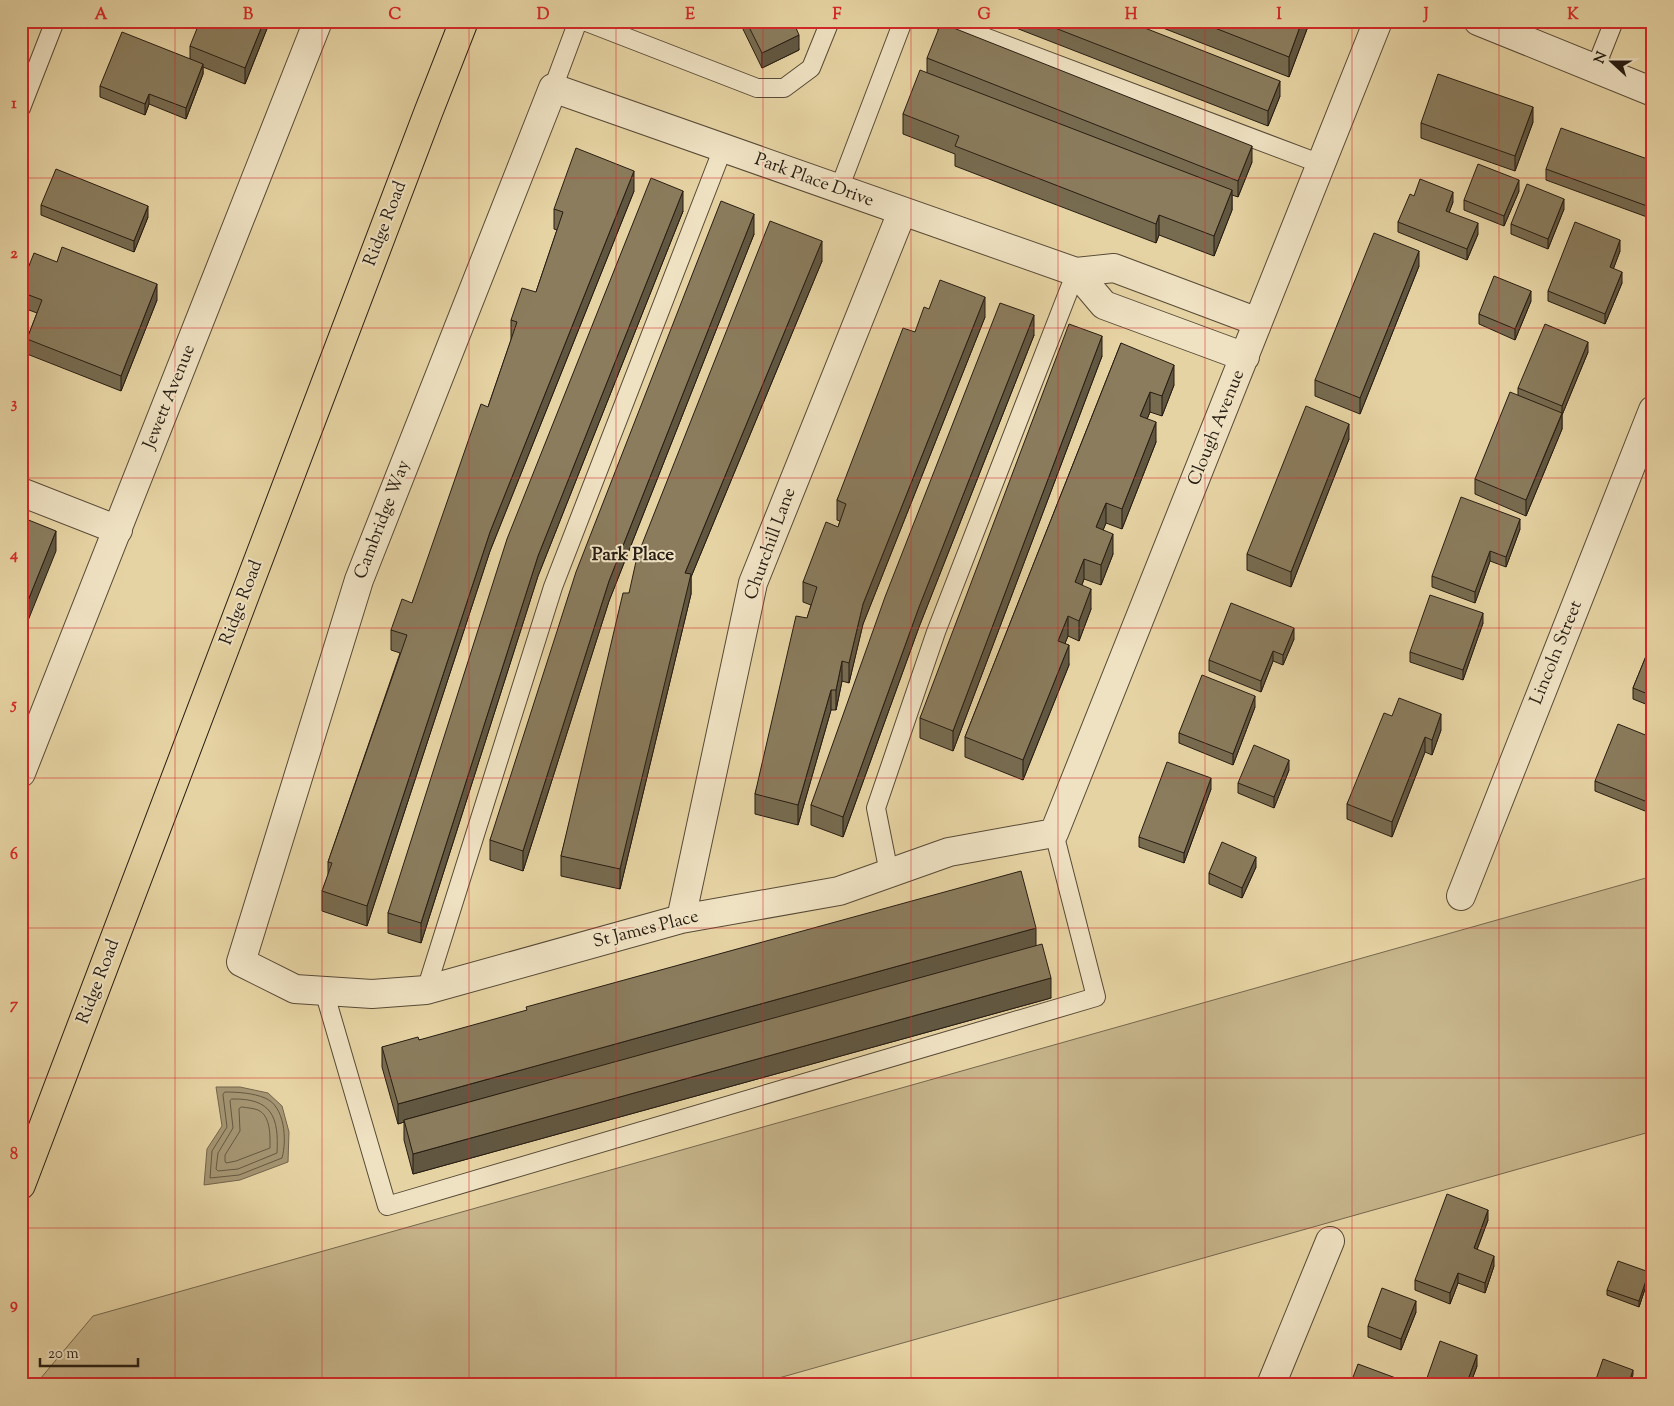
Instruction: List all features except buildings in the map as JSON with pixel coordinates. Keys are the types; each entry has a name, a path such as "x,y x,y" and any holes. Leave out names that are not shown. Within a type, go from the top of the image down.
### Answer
{"main road":[{"name":"Ridge Road","path":"21,1185 464,21"}],"street":[{"name":"Jewett Avenue","path":"21,773 318,21"},
{"name":"Clough Avenue","path":"1054,833 1378,21"},
{"path":"1478,21 1653,92"},
{"name":"Park Place Drive","path":"553,88 1076,272 1114,268 1258,322"},
{"name":"Cambridge Way","path":"240,962 359,580 553,88"},
{"name":"Churchill Lane","path":"681,919 754,583 902,212"},
{"path":"1076,272 1104,305 1245,357"},
{"name":"Lincoln Street","path":"1461,896 1653,410"},
{"path":"21,492 118,530"},
{"name":"St James Place","path":"240,962 294,989 372,994 426,990 681,919 839,891 949,852 1054,833"},
{"path":"1271,1385 1330,1241"}],"lane":[{"path":"21,108 55,21"},
{"path":"553,88 578,21"},
{"path":"584,21 757,88 784,88 810,68 830,21"},
{"path":"839,190 903,21"},
{"path":"942,21 1321,164"},
{"path":"1595,69 1614,21"},
{"path":"426,990 552,587 723,148"},
{"path":"889,873 876,808 936,632 1076,272"},
{"path":"324,991 386,1206 1096,997 1054,833"}],"shaded area":[{"path":"1653,876 1653,1131 754,1385 35,1385 93,1316"}],"water":[{"path":"216,1087 240,1087 268,1093 282,1106 289,1132 288,1162 240,1180 204,1185 207,1149 222,1126"}],"district":[{"name":"Park Place","path":"633,555"}]}
